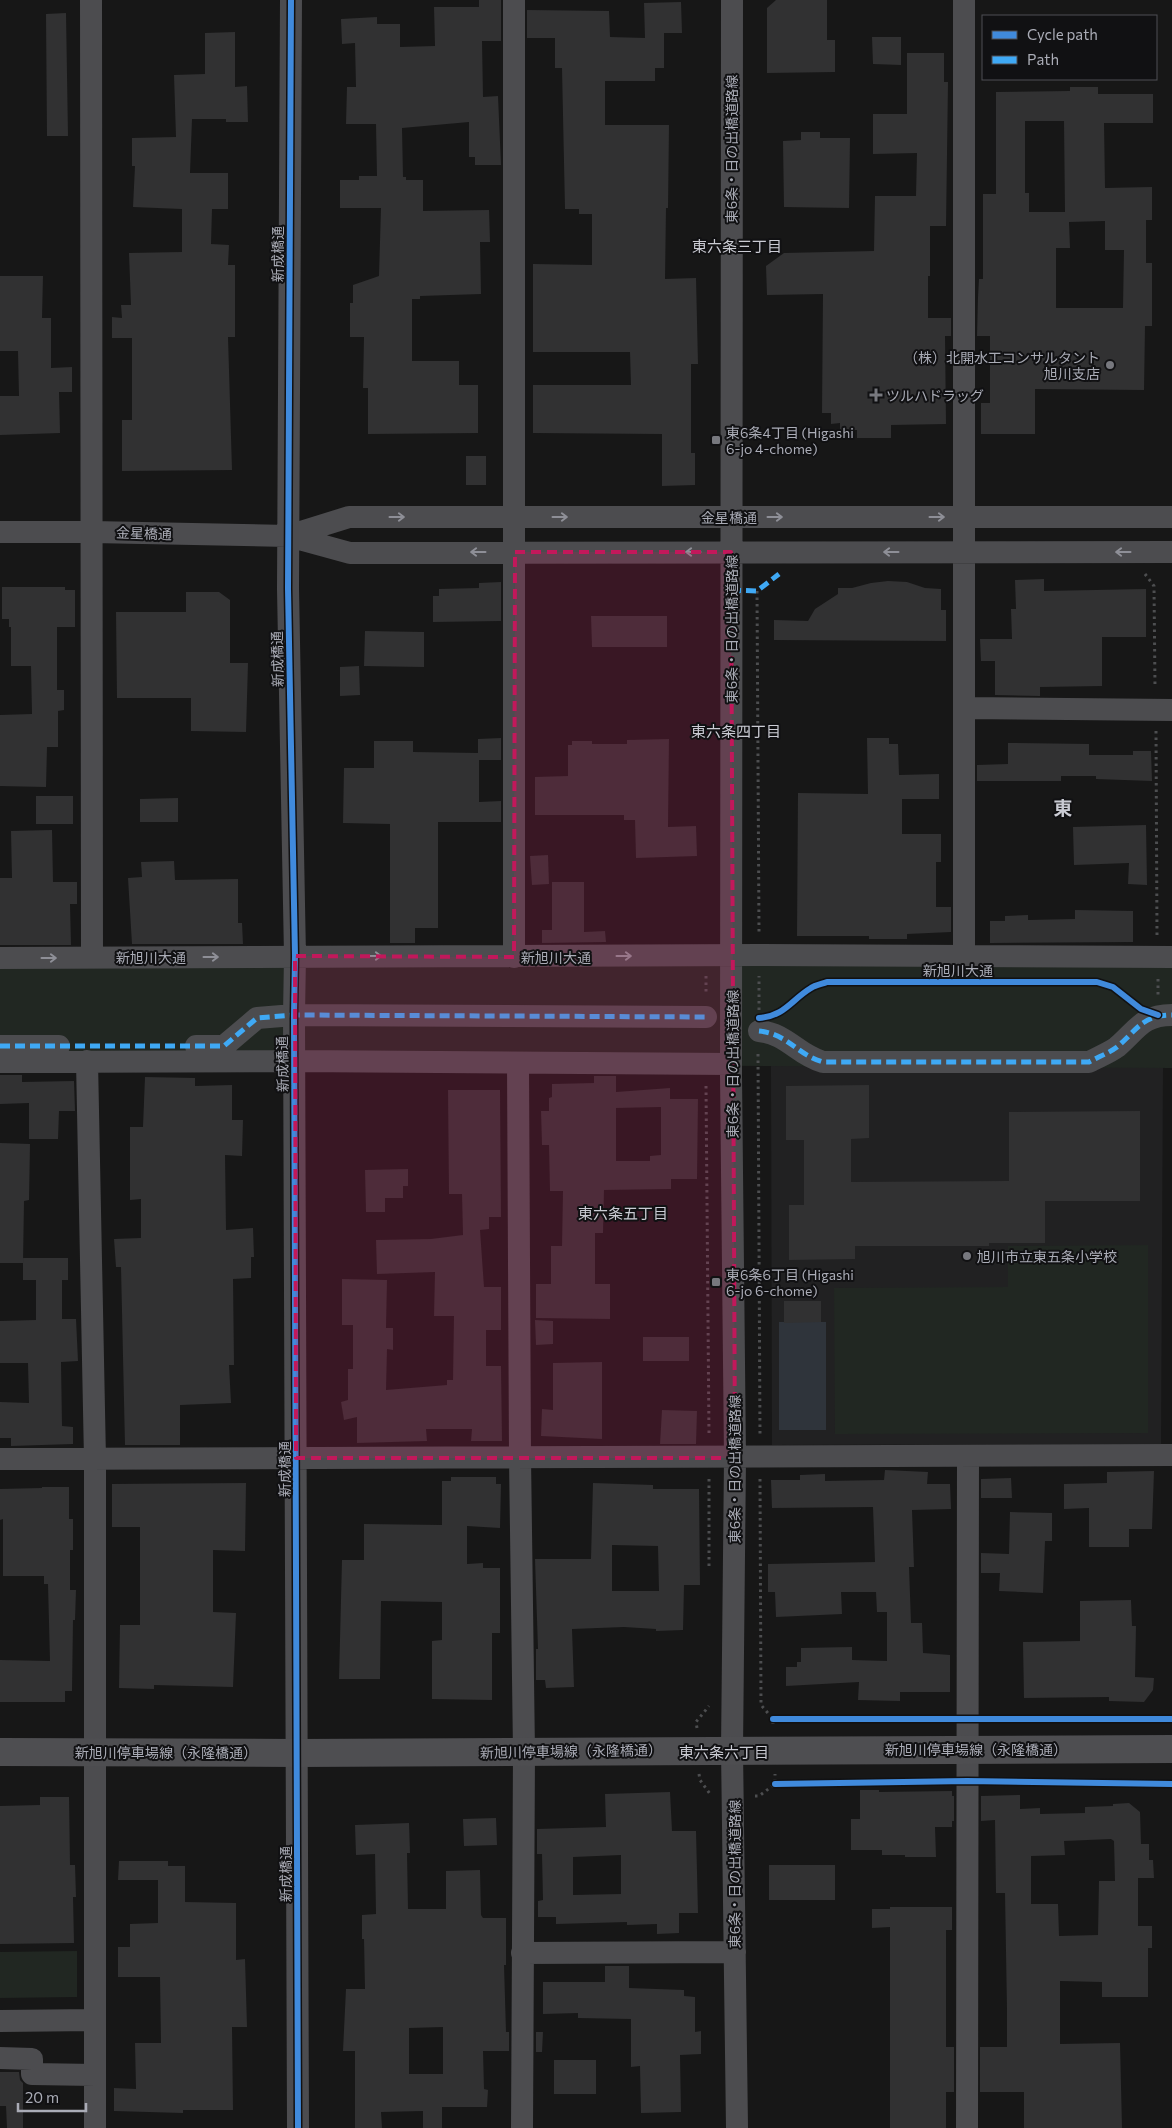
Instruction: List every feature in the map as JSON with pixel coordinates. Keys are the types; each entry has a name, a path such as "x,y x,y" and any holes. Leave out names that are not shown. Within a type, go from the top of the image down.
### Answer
{"main road":[{"name":"新旭川停車場線（永隆橋通）","path":"0,1752 297,1753 1172,1749"}],"street":[{"path":"91,0 92,958"},
{"name":"新成橋通","path":"291,0 288,536 295,956 298,2128"},
{"path":"514,0 514,957"},
{"name":"東6条・日の出橋道路線","path":"732,0 731,1064 735,1458 732,1750 736,2128"},
{"path":"964,0 964,956"},
{"name":"金星橋通","path":"288,536 349,517 1172,517"},
{"name":"金星橋通","path":"0,532 288,536 350,553 1172,552"},
{"path":"964,708 1164,710"},
{"name":"新旭川大通","path":"0,958 759,955 1165,957"},
{"path":"0,1046 224,1046 257,1018 294,1015 706,1017"},
{"path":"759,1031 773,1032 808,1057 823,1062 1089,1062 1116,1048 1141,1023 1165,1015"},
{"path":"86,1061 95,1459 95,2128"},
{"path":"0,1062 295,1061 731,1064"},
{"path":"518,1064 524,1752 522,2128"},
{"path":"0,1459 735,1458 1172,1454"},
{"path":"967,2128 968,1456"},
{"path":"522,1953 735,1952"},
{"path":"0,2021 95,2020"},
{"path":"0,2058 32,2059 32,2074 95,2075"}],"path":[{"path":"1143,572 1154,586 1164,710 1165,1015"},
{"path":"758,591 761,1705 773,1719"},
{"path":"706,956 706,1017"},
{"path":"706,1064 709,1571"},
{"path":"696,1722 710,1705"},
{"path":"759,1796 775,1784"}],"highlighted area":[{"path":"515,552 731,552 735,1458 296,1458 295,956 514,957"}],"shaded area":[{"path":"1172,957 1172,1068 0,1062 0,958"},
{"name":"旭川市立東五条小学校","path":"771,1065 1163,1067 1161,1444 772,1445"},
{"path":"1148,1245 1148,1433 835,1434 834,1288 1008,1287 1008,1246"},
{"path":"779,1322 826,1322 826,1430 779,1430"},
{"path":"77,1951 77,1997 0,1998 0,1952"}],"building":[{"path":"479,0 501,0 501,41 482,41 483,97 498,96 501,165 475,165 475,157 469,157 469,122 402,128 403,177 406,177 406,180 423,180 423,211 489,210 490,242 480,242 481,294 420,296 420,299 412,299 412,361 459,361 459,385 478,385 478,433 368,434 368,388 363,388 364,337 350,337 350,303 353,303 353,285 379,276 381,208 340,208 340,180 359,180 359,176 377,176 376,124 346,124 347,87 356,87 355,43 342,44 341,19 377,17 377,24 400,24 400,47 435,46 434,7 479,7"},
{"path":"776,0 827,0 827,40 835,40 835,72 767,73 767,8"},
{"path":"681,2 682,33 664,33 664,68 655,68 655,81 605,81 605,125 669,125 665,279 696,278 698,364 691,364 691,453 695,453 695,485 662,486 662,434 533,433 533,385 631,385 630,352 533,352 533,264 592,265 592,214 579,214 579,209 565,209 562,68 555,68 555,38 527,38 527,10 609,11 610,37 645,38 644,3"},
{"path":"66,13 68,136 47,136 46,14"},
{"path":"235,32 235,87 247,86 248,122 226,122 226,119 192,119 190,173 228,173 228,209 212,209 211,244 229,245 228,265 235,265 235,337 228,337 232,470 122,471 122,420 132,420 132,338 112,338 112,317 122,318 121,305 131,305 129,253 182,252 182,209 133,207 135,166 132,166 132,138 176,137 174,75 205,74 205,33"},
{"path":"872,37 901,37 901,65 873,64"},
{"path":"907,53 944,53 944,82 948,82 946,226 930,226 930,276 928,276 928,318 951,318 951,336 945,336 946,424 891,425 891,438 857,438 857,430 840,430 840,423 831,424 831,413 822,413 823,294 767,295 766,266 784,253 874,251 875,196 916,196 917,153 873,154 873,114 907,114"},
{"path":"1070,87 1098,87 1098,94 1153,94 1153,123 1104,123 1105,188 1152,187 1152,220 1146,220 1146,263 1152,263 1152,326 1145,326 1144,390 1035,389 1035,434 981,434 981,403 990,403 990,336 977,336 978,297 979,279 983,279 983,194 996,194 996,92 1070,91","holes":["1025,121 1064,121 1065,212 1029,212 1029,193 1025,193","1105,221 1105,250 1124,250 1123,308 1056,308 1056,248 1070,248 1069,222"]},
{"path":"801,132 820,132 820,138 850,138 849,208 784,207 783,141 801,140"},
{"path":"0,276 43,276 42,318 51,318 51,368 72,367 72,392 59,392 60,433 0,435 0,396 19,396 18,351 0,351"},
{"path":"466,456 486,456 486,485 466,485"},
{"path":"1044,579 1044,591 1146,589 1146,637 1102,637 1102,686 1040,687 1040,696 995,695 995,661 981,661 980,639 1012,639 1011,609 1016,609 1015,580"},
{"path":"888,581 907,582 925,588 941,589 941,610 946,610 946,641 774,640 774,620 808,621 815,609 838,594 838,588 852,588"},
{"path":"501,582 501,621 433,622 433,596 439,596 439,589 479,588 479,583"},
{"path":"2,587 65,587 65,590 75,590 75,627 57,627 57,690 64,690 64,710 58,711 58,747 47,747 46,787 0,786 0,715 32,714 31,666 11,666 11,627 9,627 9,619 2,619"},
{"path":"186,592 219,592 230,600 230,663 248,663 246,732 191,731 191,698 117,698 116,612 186,612"},
{"path":"591,616 667,616 667,647 592,647"},
{"path":"365,631 424,632 424,667 364,666"},
{"path":"359,666 360,695 340,696 340,667"},
{"path":"501,738 501,760 479,760 479,802 501,801 501,822 438,822 438,928 415,928 415,943 390,943 390,824 343,823 344,768 374,768 374,741 413,741 413,752 478,753 478,739"},
{"path":"867,738 889,738 889,744 898,744 899,775 939,774 939,799 902,799 902,834 941,834 941,862 936,862 936,907 951,907 951,932 907,934 907,939 869,939 869,936 797,936 798,793 868,794"},
{"path":"669,739 668,827 696,826 697,856 636,858 635,820 624,820 624,815 535,815 535,777 568,776 568,745 572,745 572,741 592,741 592,744 627,744 627,740"},
{"path":"1008,743 1089,744 1089,755 1133,755 1133,751 1151,751 1152,781 1096,779 1096,776 1061,776 1061,781 977,781 977,765 1008,764"},
{"path":"36,796 73,796 73,824 36,824"},
{"path":"178,798 178,822 140,822 140,799"},
{"path":"1146,825 1147,885 1128,884 1129,863 1074,865 1073,827"},
{"path":"52,830 53,882 77,882 77,904 70,904 71,945 0,945 0,878 12,878 11,831"},
{"path":"548,855 549,884 532,885 530,856"},
{"path":"174,861 175,880 238,879 238,923 242,923 243,944 132,944 128,878 142,877 141,862"},
{"path":"552,882 584,882 584,932 605,931 606,942 542,943 542,930 552,930"},
{"path":"1075,910 1133,911 1133,942 990,943 990,921 1005,921 1005,916 1028,915 1028,920 1075,919"},
{"path":"0,1075 22,1075 22,1082 74,1081 75,1111 59,1111 58,1139 29,1139 29,1103 0,1104"},
{"path":"594,1076 616,1076 616,1092 670,1088 670,1099 698,1099 697,1179 671,1179 671,1189 604,1190 603,1233 595,1233 595,1284 610,1284 610,1319 536,1318 536,1284 551,1284 551,1246 562,1246 563,1191 550,1191 549,1145 542,1145 541,1111 549,1111 552,1084 594,1083","holes":["661,1107 661,1155 650,1156 650,1161 616,1161 616,1108"]},
{"path":"145,1077 195,1078 195,1086 232,1085 232,1120 243,1120 242,1156 225,1155 226,1230 253,1228 254,1257 251,1257 251,1278 233,1279 234,1365 229,1365 231,1403 180,1405 180,1445 125,1445 121,1267 116,1267 114,1239 141,1238 141,1199 130,1200 130,1127 143,1127"},
{"path":"869,1085 869,1138 851,1139 851,1182 1009,1181 1009,1112 1140,1111 1140,1201 1045,1201 1045,1243 989,1243 989,1246 855,1246 855,1259 789,1260 789,1205 804,1205 804,1140 786,1140 786,1086"},
{"path":"448,1090 500,1090 501,1217 489,1217 489,1229 480,1230 484,1287 501,1287 501,1330 486,1330 486,1366 501,1366 502,1441 471,1441 472,1429 426,1429 427,1441 357,1443 357,1417 344,1420 341,1402 348,1400 348,1369 353,1369 353,1325 342,1325 342,1279 387,1280 386,1328 393,1328 393,1350 387,1349 386,1390 447,1385 447,1380 453,1380 454,1316 434,1316 435,1272 377,1274 376,1240 431,1239 463,1235 462,1194 449,1194"},
{"path":"0,1143 30,1144 29,1200 24,1201 23,1263 0,1263"},
{"path":"408,1169 408,1186 403,1186 403,1198 385,1198 385,1212 366,1212 365,1170"},
{"path":"23,1258 68,1258 68,1280 62,1280 62,1319 76,1319 78,1361 61,1362 62,1426 73,1427 73,1444 11,1446 11,1438 0,1438 0,1402 29,1403 28,1363 0,1363 0,1321 36,1320 36,1280 23,1280"},
{"path":"784,1301 821,1301 821,1322 784,1323"},
{"path":"535,1320 553,1321 553,1344 536,1345"},
{"path":"643,1337 689,1337 689,1361 643,1361"},
{"path":"602,1362 602,1439 541,1436 542,1409 553,1410 553,1363"},
{"path":"662,1410 697,1411 696,1444 660,1444"},
{"path":"885,1470 928,1472 927,1484 950,1484 951,1509 912,1510 914,1567 909,1567 911,1623 922,1623 923,1653 950,1655 950,1692 900,1692 900,1701 858,1700 859,1682 786,1686 786,1667 797,1667 797,1662 801,1662 801,1648 852,1647 852,1660 887,1661 887,1612 877,1612 876,1592 841,1592 842,1614 776,1617 775,1592 768,1592 768,1564 875,1562 873,1507 772,1508 771,1480 800,1480 800,1475 825,1474 825,1481 884,1480"},
{"path":"1154,1471 1152,1529 1129,1529 1129,1547 1089,1547 1089,1508 1064,1509 1064,1484 1107,1483 1107,1472"},
{"path":"451,1477 496,1477 496,1484 501,1484 500,1528 467,1526 467,1564 483,1563 483,1568 500,1568 500,1633 492,1633 492,1700 432,1699 432,1641 442,1640 442,1602 381,1601 380,1679 339,1679 342,1560 364,1560 364,1524 442,1525 442,1481 451,1481"},
{"path":"1011,1478 1012,1498 981,1498 981,1479"},
{"path":"246,1483 245,1551 213,1550 213,1612 236,1613 233,1687 154,1685 154,1689 119,1688 120,1625 140,1625 140,1527 112,1527 112,1484"},
{"path":"593,1483 653,1485 653,1489 699,1489 700,1585 684,1585 683,1630 656,1631 656,1629 624,1627 572,1629 574,1687 546,1688 545,1680 536,1680 536,1649 538,1649 535,1559 591,1559","holes":["612,1545 658,1546 659,1591 612,1591"]},
{"path":"69,1487 69,1519 73,1519 73,1550 70,1550 70,1590 76,1590 75,1620 73,1620 72,1691 65,1691 65,1702 0,1702 0,1660 50,1661 48,1584 44,1584 44,1576 3,1576 3,1519 0,1520 0,1489"},
{"path":"1010,1512 1052,1513 1052,1541 1045,1541 1043,1593 999,1591 1000,1573 981,1573 981,1553 1009,1554"},
{"path":"1131,1600 1132,1626 1136,1626 1135,1677 1154,1678 1153,1690 1144,1702 1109,1701 1109,1697 1024,1698 1023,1642 1080,1641 1080,1601"},
{"path":"860,1790 879,1790 879,1792 952,1791 952,1796 954,1796 954,1821 952,1821 952,1827 935,1827 936,1857 882,1855 882,1850 851,1850 851,1819 860,1819"},
{"path":"670,1792 672,1831 696,1831 698,1913 679,1913 679,1933 657,1934 657,1924 627,1925 627,1922 556,1924 556,1917 538,1917 538,1901 543,1900 542,1854 537,1854 537,1829 606,1827 605,1794","holes":["621,1855 621,1894 573,1895 573,1857"]},
{"path":"1020,1795 1020,1809 1040,1808 1040,1814 1085,1813 1085,1807 1113,1806 1113,1804 1129,1803 1140,1812 1141,1844 1149,1844 1149,1860 1153,1860 1154,1878 1138,1878 1138,1926 1152,1926 1152,1948 1148,1948 1148,1997 1102,1997 1102,1982 1060,1981 1060,2044 1120,2043 1122,2128 1024,2128 1024,2092 980,2092 980,2047 1007,2047 1005,1893 996,1893 995,1820 981,1821 981,1796","holes":["1111,1839 1114,1841 1115,1881 1099,1881 1098,1935 1059,1936 1058,1904 1031,1904 1031,1856 1065,1855 1064,1841"]},
{"path":"40,1797 69,1797 70,1865 75,1865 76,1897 73,1897 74,1943 0,1944 0,1806 40,1805"},
{"path":"496,1818 497,1845 464,1846 463,1819"},
{"path":"409,1823 410,1853 407,1853 408,1909 446,1909 446,1871 480,1870 481,1915 483,1918 506,1918 506,1965 504,1965 506,2032 509,2032 509,2051 483,2051 484,2089 488,2090 487,2107 442,2107 442,2128 423,2128 423,2111 381,2112 382,2128 355,2128 355,2051 343,2051 346,1989 365,1989 362,1915 376,1914 375,1854 356,1855 355,1825","holes":["443,2027 443,2074 409,2074 409,2028"]},
{"path":"119,1861 168,1861 168,1866 185,1866 185,1902 236,1903 236,1960 245,1959 247,2027 232,2027 233,2110 183,2110 183,2113 114,2111 114,2088 136,2089 135,2043 161,2043 160,1977 118,1977 118,1947 130,1947 130,1924 158,1923 158,1880 118,1880"},
{"path":"769,1865 835,1865 835,1900 769,1900"},
{"path":"890,1907 952,1907 952,1930 946,1930 946,2047 954,2047 954,2092 946,2092 946,2128 890,2128 890,1927 872,1928 872,1909 890,1909"},
{"path":"605,1966 629,1966 629,1988 684,1990 684,1996 695,1997 695,2032 701,2031 701,2054 680,2055 681,2112 641,2113 640,2066 631,2067 631,2019 578,2018 578,2013 543,2014 543,1982 605,1982"},
{"path":"536,2032 543,2032 542,2052 536,2052"},
{"path":"554,2060 596,2060 596,2094 554,2094"},
{"path":"0,2072 19,2072 20,2080 23,2083 23,2128 7,2128 6,2106 0,2106"}],"marked path":[{"path":"731,590 757,591 779,574"},
{"path":"0,1046 224,1046 257,1018 294,1015 706,1017"},
{"path":"759,1031 777,1036 823,1062 1089,1062 1117,1047 1135,1029 1147,1021 1172,1015"}],"cycle path":[{"path":"291,0 288,589 295,956 298,2128"},
{"path":"759,1018 768,1017 782,1011 813,987 827,982 1097,982 1113,987 1141,1009 1158,1015"},
{"path":"773,1719 1172,1719"},
{"path":"775,1784 967,1781 1172,1784"}],"place":[{"name":"（株）北開水工コンサルタント 旭川支店","path":"1110,365"},
{"name":"ツルハドラッグ","path":"876,395"},
{"name":"東6条4丁目 (Higashi 6-jo 4-chome)","path":"716,440"},
{"name":"旭川市立東五条小学校","path":"967,1256"},
{"name":"東6条6丁目 (Higashi 6-jo 6-chome)","path":"716,1282"}],"district":[{"name":"東六条三丁目","path":"737,246"},
{"name":"東六条四丁目","path":"736,731"},
{"name":"東","path":"1063,807"},
{"name":"東六条五丁目","path":"623,1213"},
{"name":"東六条六丁目","path":"724,1752"}]}
